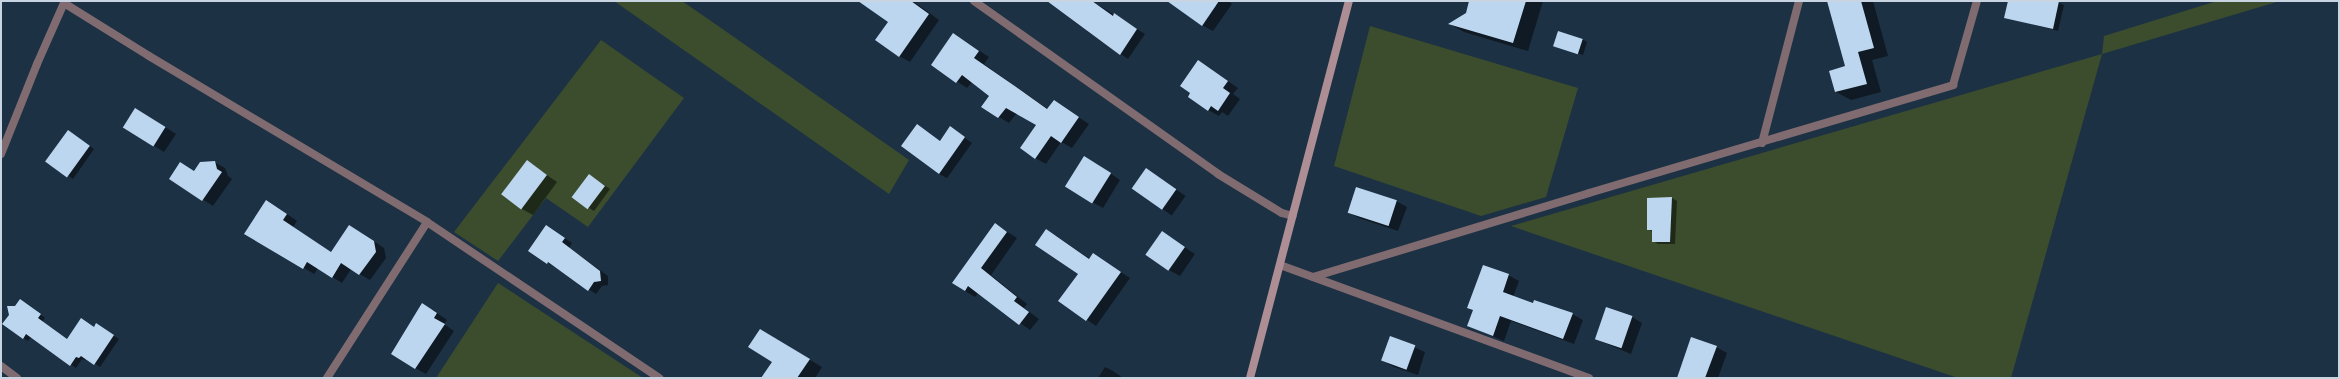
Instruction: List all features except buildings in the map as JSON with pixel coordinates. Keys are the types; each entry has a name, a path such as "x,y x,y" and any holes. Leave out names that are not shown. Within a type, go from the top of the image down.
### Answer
{"main road":[{"path":"1250,378 1349,1"}],"street":[{"path":"974,1 1218,174 1282,213 1293,216"},
{"path":"1762,143 1799,1"},
{"path":"1313,277 1588,192 1762,143 1953,85 1978,1"},
{"path":"1,154 37,64 64,3 149,56 427,222 659,378"},
{"path":"327,378 427,222"},
{"path":"1280,265 1589,378"},
{"path":"1,366 17,378"}],"green space":[{"path":"614,1 682,1 724,30 909,160 889,194"},
{"path":"2217,1 2280,1 2102,54 2104,36"},
{"path":"1370,26 1578,88 1546,197 1481,216 1334,166"},
{"path":"601,40 684,98 588,227 546,198 498,261 454,232"},
{"path":"2102,54 2011,378 1958,378 1511,226"},
{"path":"498,283 643,378 436,378"}]}
